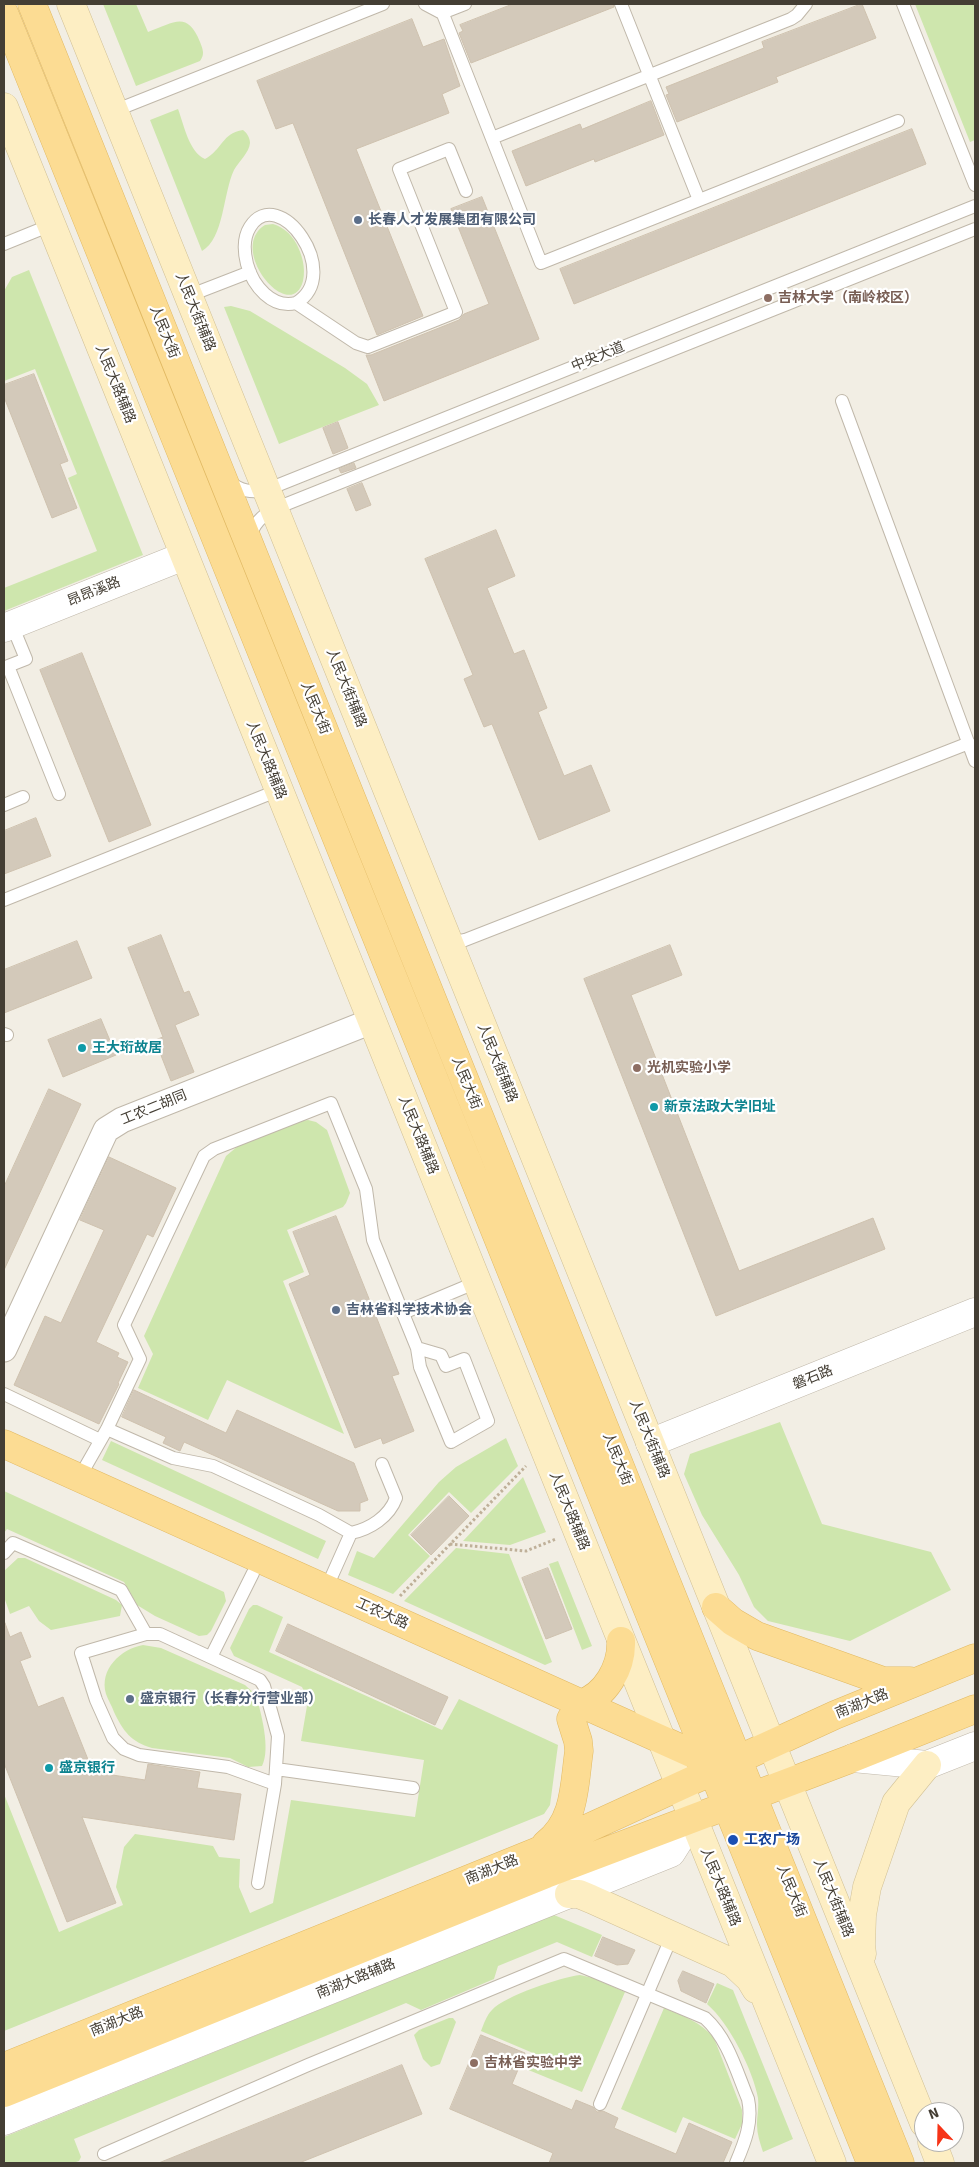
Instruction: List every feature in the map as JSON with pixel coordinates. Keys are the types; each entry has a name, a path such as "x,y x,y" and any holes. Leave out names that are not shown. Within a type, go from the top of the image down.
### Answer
{"main road":[{"name":"人民大街","path":"32,4 248,543 704,1770"},
{"name":"人民大街辅路","path":"71,4 915,2102"},
{"name":"人民大街","path":"4,13 704,1770 727,1806 871,2163"},
{"name":"人民大路辅路","path":"4,108 661,1740 704,1770 693,1818 832,2163"},
{"name":"工农大路","path":"4,1444 326,1589 575,1711 704,1770 752,1796"},
{"name":"工农大路","path":"4,1460 253,1574 575,1711 661,1740 704,1770"},
{"path":"716,1607 733,1622 758,1636 883,1681 902,1682 926,1678"},
{"path":"536,1852 557,1836 571,1811 579,1751 575,1711 598,1696 610,1680 622,1655 621,1641"},
{"name":"南湖大路","path":"4,2067 536,1852 704,1770 771,1744 975,1658"},
{"name":"南湖大路","path":"4,2093 546,1874 853,1758 975,1709"},
{"path":"868,1985 861,1945 862,1914 867,1887 896,1803 927,1765"},
{"name":"人民大街","path":"752,1796 900,2163"},
{"path":"569,1894 579,1894 591,1899 733,1964 750,1979 772,2014"}],"street":[{"name":"昂昂溪路","path":"8,626 184,556"},
{"name":"工农二胡同","path":"4,1349 106,1130 122,1120 372,1021"},
{"name":"磐石路","path":"650,1443 975,1312"},
{"path":"853,1758 927,1765 975,1746"},
{"name":"南湖大路辅路","path":"4,2120 672,1853 693,1818"}],"lane":[{"path":"114,112 383,4"},
{"path":"425,4 440,8 465,4"},
{"path":"621,4 699,200"},
{"path":"492,138 791,19 806,4"},
{"path":"903,4 975,185"},
{"path":"440,8 541,262 898,121"},
{"path":"296,302 356,343 368,347 456,312 399,169 449,149 466,191"},
{"name":"中央大道","path":"248,543 256,523 263,516 270,500 975,206"},
{"path":"268,215 287,221 304,240 313,265 312,282 306,295 296,302 284,304 270,298 258,287 250,272 245,246 252,224 262,217 268,215"},
{"path":"4,244 51,225"},
{"name":"中央大道","path":"222,477 242,490 254,492 270,500 975,229"},
{"path":"188,296 250,272"},
{"path":"842,401 975,762"},
{"path":"8,626 26,659 8,666 59,794"},
{"path":"449,943 474,936 968,743"},
{"path":"4,900 279,790"},
{"path":"4,805 23,797"},
{"path":"79,1478 107,1429 140,1359 124,1325 204,1156 214,1148 331,1103 366,1189 373,1240 417,1348 420,1367 451,1442 488,1421 464,1359 446,1366 441,1355 417,1348"},
{"path":"403,1313 477,1282"},
{"path":"4,1394 100,1440"},
{"path":"107,1429 173,1458 213,1466 320,1515 351,1532 365,1530 392,1509 396,1498 382,1464"},
{"path":"326,1589 351,1532"},
{"path":"4,1553 13,1543 121,1590 146,1634"},
{"path":"211,1657 253,1574"},
{"path":"258,1883 275,1784 278,1736 264,1686 260,1680 160,1634 146,1634 80,1653 96,1700 113,1738 124,1749 139,1755 228,1768 275,1784"},
{"path":"276,1768 413,1788"},
{"path":"600,2104 672,1936"},
{"path":"104,2154 308,2065 564,1959 705,2018 716,2028 724,2040 748,2099 750,2109 749,2127 736,2163"}],"path":[{"path":"399,1597 530,1461"},
{"path":"450,1544 526,1551 561,1537"}],"green space":[{"path":"103,4 136,4 148,32 172,23 185,22 195,32 200,42 203,52 202,59 136,86"},
{"path":"915,4 975,4 975,140 970,142"},
{"path":"178,109 191,144 199,155 205,159 226,138 236,132 243,130 250,141 248,150 234,170 230,180 215,237 202,251 150,120"},
{"path":"273,224 283,229 292,237 302,256 304,266 303,281 296,292 287,295 275,289 265,279 257,265 253,250 255,236 265,225"},
{"path":"29,270 143,555 4,611 4,588 97,551 68,478 77,474 35,369 4,381 4,291 12,277"},
{"path":"231,306 250,311 345,368 367,384 379,405 279,444 224,307"},
{"path":"300,1121 316,1122 327,1130 350,1193 343,1207 287,1230 304,1272 283,1281 344,1434 227,1380 208,1420 138,1388 153,1354 144,1336 226,1156 238,1146"},
{"path":"780,1422 822,1524 931,1552 951,1590 850,1641 768,1621 754,1607 739,1575 702,1515 684,1474 690,1454"},
{"path":"506,1438 518,1466 471,1513 449,1492 408,1535 430,1556 393,1594 348,1575 357,1551 374,1558 439,1482 456,1467"},
{"path":"111,1441 326,1541 318,1559 102,1460"},
{"path":"523,1477 546,1532 510,1545 463,1541"},
{"path":"4,1491 224,1592 226,1601 211,1631 207,1635 199,1636 155,1616 137,1605 124,1582 7,1529 4,1533"},
{"path":"456,1548 509,1554 552,1662 545,1665 404,1601"},
{"path":"18,1558 25,1558 116,1600 122,1605 120,1616 51,1630 39,1621 29,1606 10,1614 4,1597 4,1571"},
{"path":"558,1561 592,1646 582,1650 549,1564"},
{"path":"253,1605 283,1617 269,1652 442,1730 459,1699 558,1745 550,1805 544,1814 4,2031 4,1794 59,1932 123,1905 116,1887 124,1847 135,1834 213,1846 219,1857 240,1859 239,1887 250,1913 273,1903 291,1800 415,1817 424,1760 301,1741 308,1700 302,1687 234,1656 230,1648 249,1609"},
{"path":"143,1645 161,1648 245,1685 256,1695 266,1750 262,1766 248,1767 230,1758 152,1748 138,1743 128,1735 117,1719 106,1694 106,1676 109,1669 120,1656 135,1647"},
{"path":"554,1915 602,1935 592,1957 557,1942 498,1966 494,1979 421,2010 406,2003 74,2139 81,2157 79,2161 73,2163 4,2163 4,2137"},
{"path":"580,1975 593,1978 625,1992 582,2092 526,2069 533,2053 481,2031 490,2012 508,1999 547,1983"},
{"path":"717,1983 733,1990 793,2139 763,2152 757,2128 758,2098 751,2074 739,2048 724,2023 707,2004"},
{"path":"664,2008 697,2024 714,2038 742,2110 742,2124 735,2139 683,2117 676,2133 621,2109"},
{"path":"453,2018 456,2022 440,2064 431,2067 423,2059 414,2035 419,2030"}],"building":[{"path":"513,4 613,4 614,7 471,63 459,33 463,31 460,25"},
{"path":"862,4 876,38 776,77 778,82 677,122 666,95 669,94 666,87 764,48 762,42"},
{"name":"长春人才发展集团有限公司","path":"412,19 423,47 444,39 460,86 442,94 449,113 356,149 423,316 377,335 293,123 276,129 257,81"},
{"path":"651,101 664,135 595,162 594,159 526,186 512,151 580,124 582,129"},
{"path":"912,129 926,164 574,304 560,269"},
{"path":"482,197 539,339 384,401 366,355 371,355 459,320 464,314 489,304 451,209"},
{"path":"34,374 68,461 60,464 77,508 52,518 4,397 4,385"},
{"path":"338,422 348,448 333,454 323,428"},
{"path":"354,463 356,468 341,473 339,469"},
{"path":"362,483 371,505 356,511 347,489"},
{"path":"496,530 515,576 487,588 514,654 524,650 547,708 538,712 564,776 591,765 610,811 539,840 492,724 484,727 464,679 473,675 425,559"},
{"path":"82,653 151,825 109,842 40,670"},
{"path":"36,818 51,856 4,874 4,831"},
{"path":"161,935 184,993 189,991 199,1015 175,1025 194,1072 171,1081 155,1040 163,1037 128,948"},
{"path":"77,941 92,978 4,1013 4,970"},
{"name":"新京法政大学旧址","path":"670,945 682,975 631,995 739,1271 873,1218 885,1249 716,1316 584,979"},
{"name":"王大珩故居","path":"101,1019 116,1055 63,1077 48,1040"},
{"path":"49,1089 81,1104 4,1270 4,1187"},
{"path":"109,1157 176,1188 153,1237 147,1234 96,1342 119,1353 117,1357 128,1362 99,1424 14,1385 45,1316 61,1323 104,1230 80,1220"},
{"name":"吉林省科学技术协会","path":"336,1216 399,1374 392,1376 414,1431 383,1444 381,1438 355,1448 289,1284 310,1275 293,1232"},
{"path":"134,1390 226,1433 237,1410 354,1463 368,1500 360,1503 360,1511 338,1511 184,1442 180,1451 163,1443 166,1437 122,1417"},
{"path":"449,1496 469,1516 431,1555 411,1535"},
{"path":"548,1568 572,1629 546,1639 522,1578"},
{"name":"盛京银行","path":"5,1623 10,1637 21,1632 31,1657 20,1661 38,1707 63,1697 93,1772 145,1780 148,1764 200,1772 197,1788 241,1794 234,1840 82,1817 116,1903 67,1922 4,1763"},
{"path":"288,1624 448,1697 435,1725 276,1651"},
{"path":"603,1937 635,1950 628,1964 617,1965 595,1956"},
{"path":"683,1971 714,1984 706,2003 681,1991 678,1981"},
{"path":"481,2035 525,2053 512,2084 572,2110 576,2100 593,2107 597,2112 603,2111 618,2118 614,2128 676,2154 689,2123 732,2142 723,2163 549,2163 553,2153 450,2109"},
{"path":"402,2065 422,2114 299,2163 159,2163"}],"place":[{"name":"长春人才发展集团有限公司","path":"358,220"},
{"name":"吉林大学（南岭校区）","path":"768,298"},
{"name":"王大珩故居","path":"82,1048"},
{"name":"光机实验小学","path":"637,1068"},
{"name":"新京法政大学旧址","path":"654,1107"},
{"name":"吉林省科学技术协会","path":"336,1310"},
{"name":"盛京银行（长春分行营业部）","path":"130,1699"},
{"name":"盛京银行","path":"49,1768"},
{"name":"工农广场","path":"733,1840"},
{"name":"吉林省实验中学","path":"474,2063"}]}
